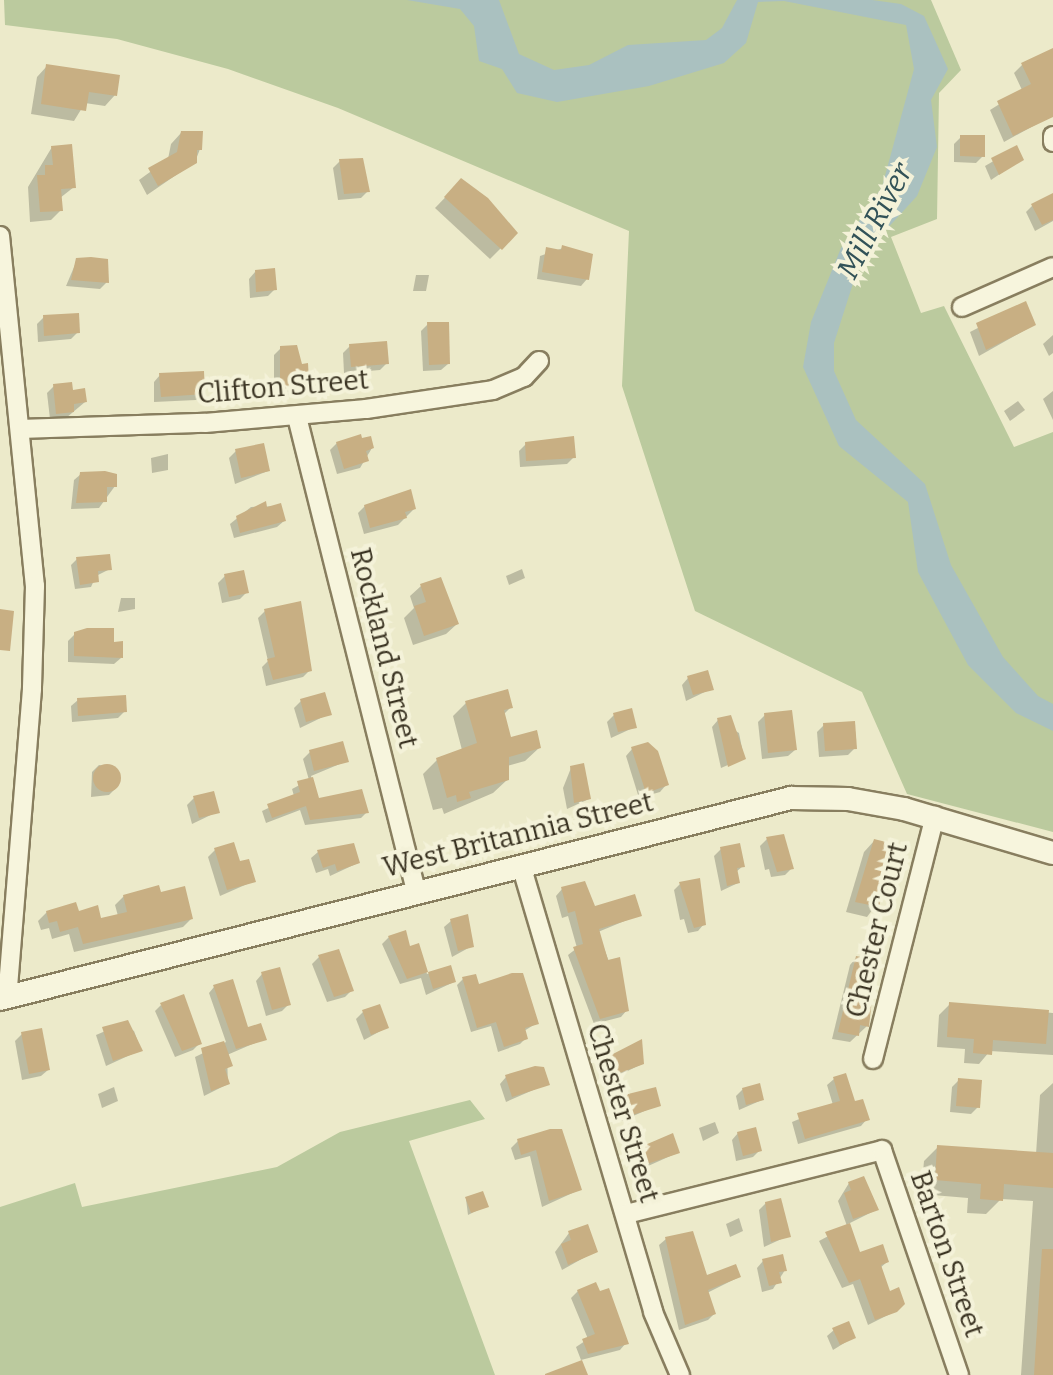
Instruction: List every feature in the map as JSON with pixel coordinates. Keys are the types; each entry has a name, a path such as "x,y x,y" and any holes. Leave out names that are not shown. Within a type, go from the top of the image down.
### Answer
{"street":[{"path":"0,236 34,567 35,635 3,998"},
{"path":"962,307 1053,267"},
{"name":"Clifton Street","path":"20,429 297,417 493,390 524,377 539,361"},
{"name":"Rockland Street","path":"297,417 417,893"},
{"name":"West Britannia Street","path":"3,998 791,798 848,799 935,816 1053,853"},
{"name":"Chester Court","path":"873,1059 935,816"},
{"name":"Chester Street","path":"521,865 658,1329 680,1375"},
{"name":"Barton Street","path":"626,1214 882,1150 959,1375"}],"green space":[{"path":"4,0 931,0 961,70 939,93 937,219 891,237 921,313 944,306 1014,447 1053,432 1053,832 907,794 862,692 695,611 622,386 629,231 338,108 228,69 117,39 5,25"},
{"path":"470,1100 485,1119 409,1141 495,1375 0,1375 0,1207 75,1183 82,1207 277,1167 340,1132"}],"water":[{"name":"Mill River","path":"407,0 499,0 519,54 554,70 589,65 628,45 706,40 722,28 737,0 872,0 901,4 924,16 948,69 931,100 937,147 917,196 874,243 856,274 834,343 834,371 856,420 925,484 951,565 1003,657 1038,696 1053,704 1053,731 1016,713 968,665 918,572 908,502 839,446 803,367 811,322 841,248 882,187 914,69 906,25 784,1 758,2 746,43 724,63 649,86 557,102 517,93 502,69 479,61 474,26 460,9"}],"building":[{"path":"1053,48 1053,117 1013,136 997,101 1031,84 1021,63"},
{"path":"46,64 120,75 117,96 89,92 86,111 41,104"},
{"path":"181,131 203,131 202,150 197,150 197,163 158,186 148,168 177,152"},
{"path":"960,135 985,135 985,157 960,156"},
{"path":"72,144 76,188 61,189 63,211 40,212 37,175 45,175 45,165 53,165 51,146"},
{"path":"1017,145 1024,160 999,175 991,158"},
{"path":"363,158 370,192 344,194 339,159"},
{"path":"461,178 488,198 518,233 502,250 444,197"},
{"path":"1053,193 1053,220 1042,225 1031,204"},
{"path":"562,245 593,254 589,280 542,272 546,247 561,250"},
{"path":"76,258 108,259 109,283 71,280"},
{"path":"275,268 277,290 256,292 255,270"},
{"path":"1026,301 1036,325 986,350 976,323"},
{"path":"79,313 80,333 44,336 43,315"},
{"path":"427,322 449,322 450,364 429,365"},
{"path":"387,341 389,364 351,367 349,344"},
{"path":"297,345 302,364 308,363 309,381 303,381 303,389 280,390 280,346"},
{"path":"204,371 205,394 161,397 159,373"},
{"path":"72,382 73,390 85,388 87,402 74,404 74,412 56,414 53,384"},
{"path":"361,434 362,438 371,436 374,448 366,451 369,461 344,469 336,442"},
{"path":"574,436 576,458 526,461 525,442"},
{"path":"264,443 270,471 241,478 235,449"},
{"path":"80,472 117,474 117,487 107,487 107,502 76,503"},
{"path":"411,489 416,509 405,512 407,518 370,528 364,505"},
{"path":"266,501 267,507 281,503 286,521 240,533 236,516"},
{"path":"110,554 112,570 98,571 99,582 80,585 76,557"},
{"path":"244,570 249,593 229,597 224,574"},
{"path":"441,577 459,624 424,636 414,606 426,602 420,584"},
{"path":"301,601 312,671 273,680 267,659 275,657 264,609"},
{"path":"0,609 14,611 10,651 0,650"},
{"path":"87,628 114,628 114,642 123,641 123,658 74,656 74,632"},
{"path":"708,670 714,690 693,695 687,676"},
{"path":"508,689 513,708 504,710 511,737 537,730 541,748 509,757 509,780 469,792 471,798 457,802 456,795 447,798 436,758 477,743 465,701"},
{"path":"325,692 332,715 306,722 300,699"},
{"path":"126,695 127,712 78,716 77,698"},
{"path":"632,708 637,728 618,732 613,713"},
{"path":"792,710 797,750 768,753 764,713"},
{"path":"731,715 746,759 728,767 717,718"},
{"path":"855,721 857,749 825,751 823,723"},
{"path":"343,741 349,762 314,771 309,750"},
{"path":"648,742 658,751 669,785 646,793 631,747"},
{"path":"584,763 591,799 574,803 570,766"},
{"path":"107,764 117,768 121,778 117,788 107,792 97,788 93,778 97,768"},
{"path":"313,777 319,798 362,789 369,813 310,820 306,806 272,818 267,804 300,792 297,781"},
{"path":"214,791 220,813 199,818 193,796"},
{"path":"784,834 794,869 777,872 766,837"},
{"path":"874,839 894,844 893,862 899,864 895,883 885,881 879,907 855,902"},
{"path":"234,842 240,861 249,859 256,882 227,890 214,848"},
{"path":"354,843 360,863 337,871 335,864 323,868 317,850"},
{"path":"740,843 745,867 737,868 740,883 727,886 720,847"},
{"path":"700,878 706,925 694,928 679,882"},
{"path":"585,881 595,906 635,894 642,916 599,929 608,960 620,957 629,1011 600,1019 573,947 583,944 575,911 568,913 561,887"},
{"path":"159,885 161,892 185,886 193,919 83,944 78,927 60,932 57,921 49,923 46,911 76,902 79,911 98,905 101,918 127,912 123,895"},
{"path":"468,914 474,947 458,951 450,919"},
{"path":"406,930 410,946 419,943 428,972 407,979 388,936"},
{"path":"339,949 354,991 334,997 318,955"},
{"path":"856,956 872,959 870,970 875,971 869,1027 860,1025 859,1036 838,1032"},
{"path":"451,965 456,982 433,989 428,972"},
{"path":"280,967 291,1005 272,1010 261,972"},
{"path":"512,973 523,973 539,1024 525,1028 528,1039 504,1047 496,1022 477,1028 462,977 476,974 479,984"},
{"path":"233,979 248,1027 261,1023 267,1040 236,1049 213,985"},
{"path":"184,994 202,1044 182,1051 160,1003"},
{"path":"949,1002 1049,1010 1046,1044 993,1040 992,1055 973,1053 974,1039 947,1037"},
{"path":"380,1004 389,1028 371,1035 362,1010"},
{"path":"128,1020 143,1051 113,1061 102,1027"},
{"path":"42,1028 50,1070 29,1074 21,1032"},
{"path":"642,1039 644,1064 617,1074 611,1055"},
{"path":"224,1041 233,1066 225,1069 230,1084 211,1091 201,1048"},
{"path":"535,1066 544,1067 550,1085 512,1097 505,1075"},
{"path":"846,1073 855,1101 863,1099 870,1120 805,1139 797,1113 840,1101 833,1077"},
{"path":"958,1078 982,1080 980,1108 956,1106"},
{"path":"760,1083 764,1100 746,1105 742,1088"},
{"path":"656,1087 661,1106 629,1116 624,1095"},
{"path":"756,1127 762,1151 743,1156 737,1132"},
{"path":"550,1129 562,1129 582,1190 549,1201 536,1150 521,1155 517,1139"},
{"path":"673,1133 680,1153 644,1165 638,1148"},
{"path":"937,1145 1053,1153 1053,1188 1004,1184 1003,1201 980,1199 981,1184 935,1180"},
{"path":"864,1176 879,1210 853,1219 844,1193 851,1190 848,1182"},
{"path":"483,1191 489,1207 471,1213 465,1197"},
{"path":"781,1198 791,1237 771,1242 765,1202"},
{"path":"850,1223 860,1252 883,1244 889,1262 881,1265 890,1291 899,1287 905,1304 897,1312 875,1320 860,1279 849,1283 825,1232"},
{"path":"588,1224 598,1252 568,1265 561,1244 571,1240 568,1231"},
{"path":"693,1231 707,1275 736,1264 741,1277 708,1290 716,1314 685,1325 665,1237"},
{"path":"1042,1249 1053,1249 1053,1375 1034,1375"},
{"path":"783,1254 787,1271 779,1272 782,1283 769,1286 762,1259"},
{"path":"596,1282 600,1291 609,1288 629,1344 588,1354 582,1339 595,1334 577,1290"},
{"path":"849,1321 856,1338 840,1345 832,1328"},
{"path":"582,1360 588,1375 545,1375 545,1374"}]}
